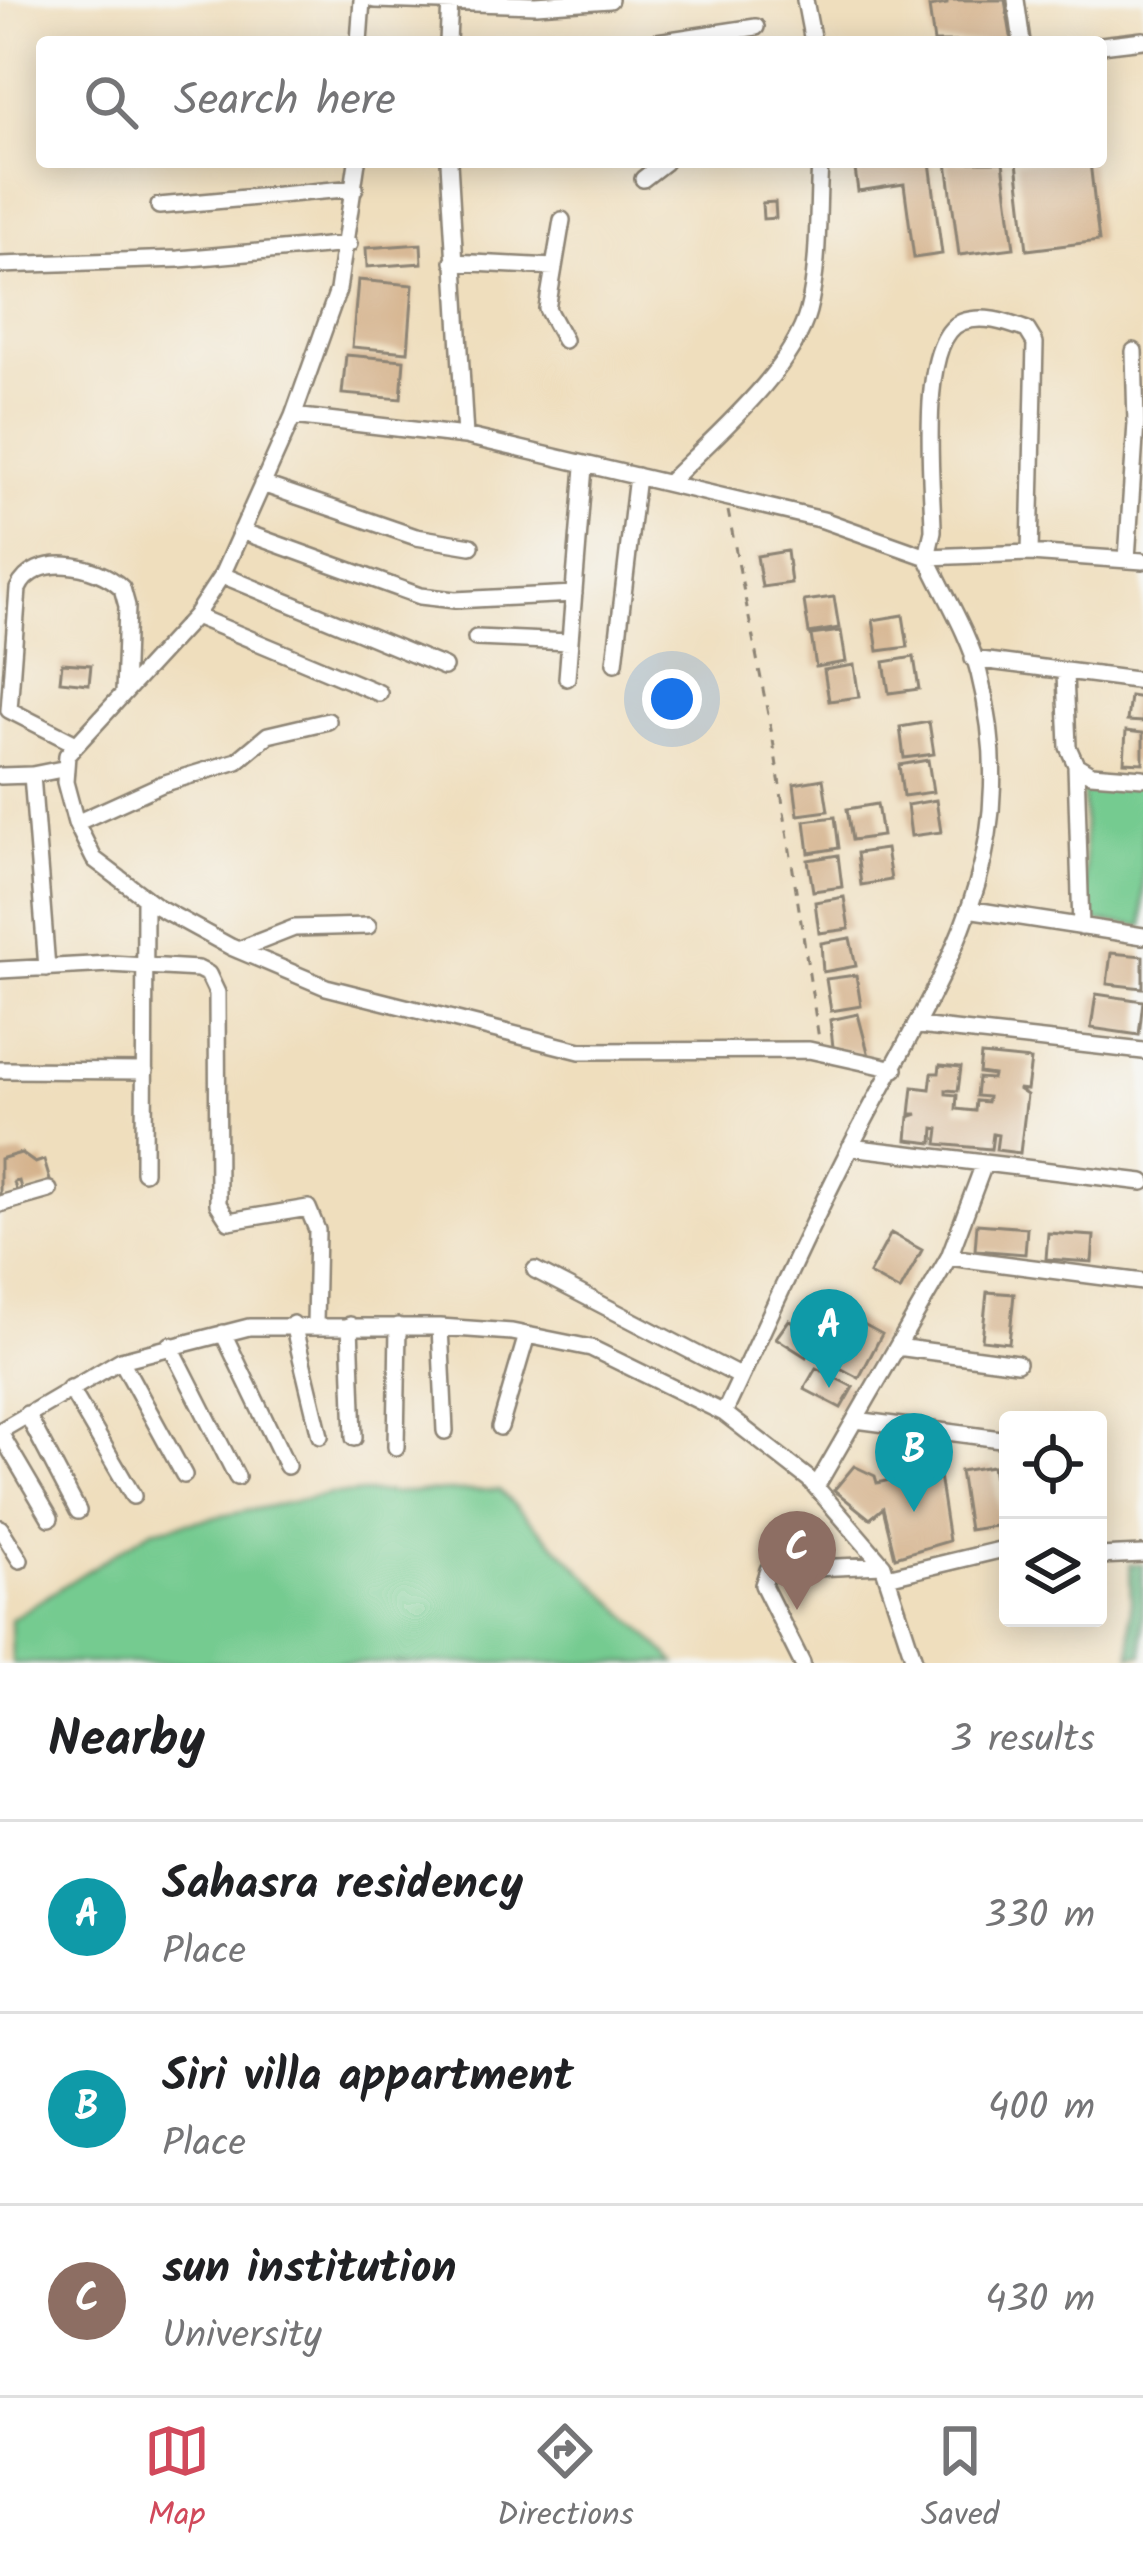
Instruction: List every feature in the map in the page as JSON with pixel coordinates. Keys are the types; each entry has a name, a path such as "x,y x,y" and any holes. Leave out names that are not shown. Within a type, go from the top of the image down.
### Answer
{"street":[{"path":"359,36 362,0"},
{"path":"375,0 609,0"},
{"path":"805,0 812,36"},
{"path":"1016,0 1021,36"},
{"path":"448,36 450,2"},
{"path":"697,36 756,27"},
{"path":"1107,44 1143,40"},
{"path":"357,168 349,244 293,416 222,575 195,616 74,743 62,769 76,824 94,859 145,898 238,950 326,987 580,1051 821,1051 896,1070"},
{"path":"448,168 465,436"},
{"path":"644,179 658,168"},
{"path":"668,483 749,401 804,323 812,290 820,168"},
{"path":"159,206 355,188"},
{"path":"562,220 548,309 564,340"},
{"path":"0,266 349,244"},
{"path":"453,262 554,267"},
{"path":"724,1413 850,1147 896,1070 974,910 986,856 991,793 988,734 973,659 927,557 933,531 932,362 946,334 961,322 987,319 1027,330 1035,344 1030,553"},
{"path":"293,416 465,436 823,520 927,557 1030,553 1135,560 1134,351"},
{"path":"567,678 584,467"},
{"path":"616,664 637,476"},
{"path":"262,484 416,537 471,546"},
{"path":"241,531 420,596 455,600 574,594"},
{"path":"74,743 15,718 9,710 5,668 24,575 36,567 97,570 122,588 127,606 124,693"},
{"path":"222,575 444,667"},
{"path":"195,616 380,693"},
{"path":"476,638 570,642"},
{"path":"973,659 1143,681"},
{"path":"1065,674 1068,746 1076,765 1081,927"},
{"path":"76,824 162,784 237,761 268,735 328,721"},
{"path":"1076,765 1091,774 1143,778"},
{"path":"0,776 62,769"},
{"path":"32,775 47,968"},
{"path":"144,1172 145,898"},
{"path":"974,910 1143,936"},
{"path":"238,950 294,928 368,926"},
{"path":"0,970 145,965 198,969 214,983 218,1204 229,1221 308,1208 317,1230 315,1324"},
{"path":"918,1025 1143,1051"},
{"path":"0,1070 145,1071"},
{"path":"850,1147 1143,1182"},
{"path":"816,1487 949,1257 984,1164"},
{"path":"0,1204 49,1190"},
{"path":"949,1257 1143,1282"},
{"path":"535,1270 741,1377"},
{"path":"293,1324 320,1436"},
{"path":"50,1518 0,1432 121,1360 223,1333 293,1324 527,1335 591,1348 724,1413 816,1487 885,1571 915,1663"},
{"path":"350,1325 354,1438"},
{"path":"396,1447 398,1326"},
{"path":"440,1328 445,1431"},
{"path":"223,1333 287,1466"},
{"path":"500,1427 527,1335"},
{"path":"170,1345 237,1477"},
{"path":"898,1347 1017,1364"},
{"path":"121,1360 184,1475"},
{"path":"70,1388 133,1496"},
{"path":"27,1414 78,1511"},
{"path":"856,1420 999,1439"},
{"path":"0,1528 20,1560"},
{"path":"802,1663 764,1585 768,1570 885,1571 999,1550"},
{"path":"1107,1556 1143,1555"}],"path":[{"path":"726,497 773,740 821,1051"}],"green space":[{"path":"1083,779 1143,786 1143,926 1086,921"},
{"path":"499,1490 676,1663 12,1663 11,1619 152,1530 331,1494"},
{"path":"1130,1564 1143,1564 1143,1655 1131,1656"}],"building":[{"path":"947,0 1005,0 1011,36 933,36 929,7 947,4"},
{"path":"855,168 931,168 942,254 914,258 904,184 858,191"},
{"path":"948,168 1004,168 1014,248 959,255"},
{"path":"1018,168 1091,168 1099,241 1027,250"},
{"path":"775,202 776,218 763,219 762,203"},
{"path":"421,244 422,263 367,267 366,248"},
{"path":"358,280 413,285 408,352 352,347"},
{"path":"346,355 404,360 401,399 342,394"},
{"path":"787,551 791,583 762,587 757,556"},
{"path":"834,597 839,628 809,633 804,601"},
{"path":"903,615 908,647 878,651 873,620"},
{"path":"841,631 846,662 816,667 811,635"},
{"path":"914,657 919,689 889,693 884,662"},
{"path":"62,663 91,665 89,684 60,681"},
{"path":"854,665 859,697 829,701 824,670"},
{"path":"1130,696 1143,698 1143,722 1127,721"},
{"path":"929,722 934,754 904,758 900,727"},
{"path":"1126,731 1143,733 1143,763 1124,762"},
{"path":"928,760 933,792 903,796 899,765"},
{"path":"823,779 828,811 798,815 794,784"},
{"path":"936,800 941,832 911,836 907,805"},
{"path":"877,804 882,836 852,840 847,809"},
{"path":"835,817 839,848 809,853 805,821"},
{"path":"886,849 891,880 861,885 857,853"},
{"path":"838,855 842,887 813,891 808,860"},
{"path":"844,897 849,929 819,933 815,902"},
{"path":"850,938 856,966 823,972 821,943"},
{"path":"1111,953 1143,956 1143,988 1107,984"},
{"path":"856,975 861,1006 831,1011 826,979"},
{"path":"1096,994 1143,1001 1139,1035 1091,1028"},
{"path":"858,1014 869,1056 833,1047 830,1020"},
{"path":"981,1055 1031,1060 1027,1090 1018,1089 1027,1095 1020,1153 996,1150 998,1135 993,1134 991,1149 937,1144 939,1129 934,1128 933,1143 907,1140 909,1117 918,1114 910,1114 913,1087 930,1089 932,1073 939,1073 940,1065 961,1067 958,1091 946,1090 946,1094 957,1095 956,1109 975,1111 976,1101 987,1102 988,1097 976,1096 978,1078 992,1079 993,1075 979,1073"},
{"path":"21,1153 35,1163 44,1160 51,1184 22,1192 19,1181 14,1182 17,1194 0,1198 0,1159"},
{"path":"977,1224 1027,1228 1025,1254 975,1250"},
{"path":"891,1233 922,1250 900,1291 869,1274"},
{"path":"1048,1233 1094,1236 1092,1262 1046,1259"},
{"path":"987,1292 1014,1294 1009,1343 982,1340"},
{"path":"849,1316 882,1334 859,1378 825,1360"},
{"path":"789,1320 818,1336 806,1357 776,1338"},
{"path":"816,1368 853,1387 841,1408 804,1389"},
{"path":"854,1466 875,1476 877,1483 938,1469 949,1541 895,1557 883,1508 870,1519 834,1490"},
{"path":"992,1466 999,1525 969,1530 960,1471"}],"place":[{"name":"Sahasra residency","path":"829,1388"},
{"name":"Siri villa appartment","path":"914,1512"},
{"name":"sun institution","path":"797,1610"}]}
